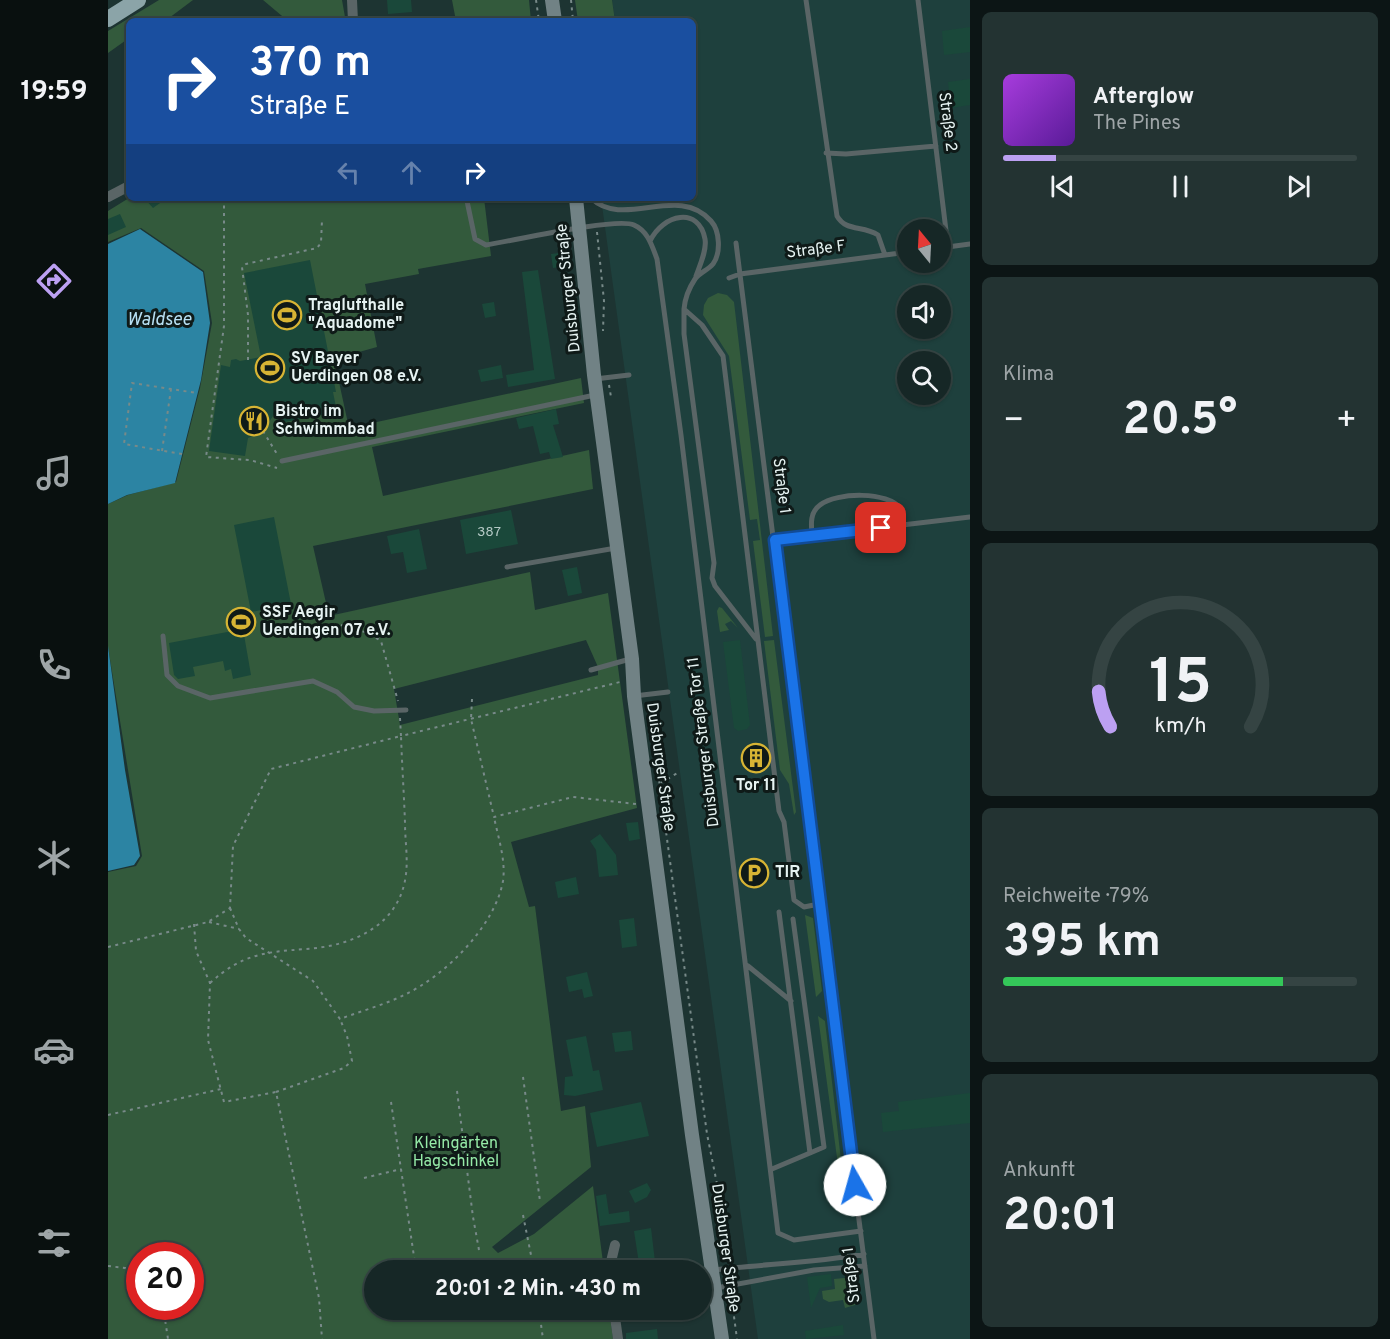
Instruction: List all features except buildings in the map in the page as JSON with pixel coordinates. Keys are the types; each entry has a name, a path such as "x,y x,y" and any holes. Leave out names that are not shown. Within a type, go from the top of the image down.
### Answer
{"highway":[{"path":"108,19 138,0"}],"main road":[{"path":"552,0 555,18"},
{"name":"Duisburger Straße","path":"576,201 602,378 597,394 616,548 632,659 641,695 711,1260"},
{"name":"Duisburger Straße","path":"712,1270 722,1339"}],"street":[{"path":"352,0 353,18"},
{"path":"108,197 126,188"},
{"path":"611,1260 615,1245"},
{"path":"615,1320 618,1339"}],"lane":[{"path":"806,0 826,153 837,216 841,223 848,227 871,231 882,243 885,255"},
{"name":"Straße 2","path":"918,0 945,219"},
{"path":"826,153 846,154 936,146"},
{"path":"467,201 475,239 486,245 580,228 627,223 643,231 651,241 660,225 670,219 681,217 692,220 701,228 705,239 696,277 685,299 684,334 714,563 712,578 715,586 757,640"},
{"path":"596,201 609,210 676,204 697,208 713,222 719,241 713,264 696,277"},
{"name":"Duisburger Straße Tor 11","path":"651,241 657,259 681,435 778,1233 794,1240 861,1231"},
{"name":"Straße 1","path":"736,243 874,1339"},
{"path":"951,247 970,244"},
{"name":"Straße F","path":"729,278 740,273 897,253"},
{"path":"684,309 702,325 723,356 757,640 794,900 804,907 819,904"},
{"path":"602,378 629,375"},
{"path":"282,461 597,394"},
{"path":"812,536 811,524 815,510 826,501 839,498 885,497 901,509 904,525"},
{"path":"775,540 970,517"},
{"path":"507,567 616,548"},
{"path":"163,636 167,675 178,686 210,698 314,681 337,692 354,707 374,711 403,711"},
{"path":"591,670 632,659"},
{"path":"641,695 668,692"},
{"path":"779,912 810,1153"},
{"path":"772,1169 824,1147 793,919"},
{"path":"745,962 750,970 791,1001"},
{"path":"712,1270 798,1263 864,1254"},
{"path":"798,1263 799,1273"},
{"path":"714,1288 799,1273 865,1266"}],"path":[{"path":"536,0 539,18"},
{"path":"571,0 573,18"},
{"path":"224,201 224,326 206,457 250,460 277,469 282,461 263,431"},
{"path":"248,360 248,315 242,267 246,264 317,248 321,243 322,220"},
{"path":"597,226 604,301 603,336"},
{"path":"602,378 611,400"},
{"path":"182,454 124,444 132,383 197,393"},
{"path":"162,451 171,389"},
{"path":"210,983 224,970 267,951 308,949 347,942 381,924 393,909 406,873 401,736 403,711 381,641 369,633 341,625"},
{"path":"194,924 196,951 210,983 208,1040 224,1102 276,1092 344,1068 352,1061 347,1036 340,1019 313,981 246,938 239,929 230,908 233,846 272,769 623,682"},
{"path":"641,695 660,784 707,1134 717,1184 728,1268"},
{"path":"340,1019 405,995 437,975 475,939 503,880 503,860 471,719 472,699"},
{"path":"660,784 679,772"},
{"path":"494,817 573,797 639,804"},
{"path":"208,922 230,908"},
{"path":"108,947 208,922 239,929"},
{"path":"524,1077 540,1201"},
{"path":"108,1115 221,1089"},
{"path":"458,1091 479,1250"},
{"path":"276,1092 319,1298 322,1339"},
{"path":"391,1102 415,1260"},
{"path":"364,1178 401,1169"},
{"path":"523,1215 532,1260"},
{"path":"108,1266 126,1269"},
{"path":"730,1287 737,1339"},
{"path":"165,1320 168,1339"},
{"path":"540,1320 543,1339"}],"shaded area":[{"path":"612,0 970,0 970,1339 758,1339 601,201 696,201 696,18 615,18"}],"green space":[{"path":"159,0 193,0 169,18 129,18"},
{"path":"263,0 342,0 345,17 338,18 284,18"},
{"path":"452,0 529,0 531,18 455,18"},
{"path":"575,0 612,0 615,18 578,18"},
{"path":"126,20 126,40 108,53 108,31"},
{"name":"Kleingärten Hagschinkel","path":"126,200 484,201 491,256 418,269 419,274 365,284 377,347 334,359 349,428 581,378 584,403 372,447 383,496 589,450 593,489 313,546 329,616 530,572 535,610 608,593 637,808 511,842 529,907 535,906 561,1111 585,1106 591,1167 492,1247 498,1253 534,1234 593,1186 603,1260 364,1260 364,1320 610,1320 613,1339 108,1339 108,872 136,866 142,856 108,647 108,504 128,495 176,482 200,388 212,323 204,271 141,228 108,242 108,211","holes":["586,640 598,667 598,675 400,725 394,689"]},
{"path":"718,293 727,295 734,302 773,636 765,637 753,541 760,540 757,519 750,520 729,356 703,315 704,305 708,298"},
{"path":"719,607 738,628 731,621 725,624 729,630 720,632 717,611"},
{"path":"774,640 796,812 794,815 789,784 780,770 764,641"},
{"path":"805,915 813,918 822,991 816,997"},
{"path":"818,1016 825,1021 845,1195 842,1195"},
{"path":"855,1277 860,1294 855,1305 845,1308 843,1300 829,1302 823,1299 822,1291 835,1289 834,1279"}],"water":[{"name":"Waldsee","path":"140,229 203,272 210,323 201,380 175,483 127,495 108,504 108,244"},
{"path":"108,646 125,770 140,856 134,865 108,871"}],"place":[{"name":"Traglufthalle \"Aquadome\"","path":"287,315"},
{"name":"SV Bayer Uerdingen 08 e.V.","path":"270,368"},
{"name":"Bistro im Schwimmbad","path":"254,421"},
{"name":"SSF Aegir Uerdingen 07 e.V.","path":"241,622"},
{"name":"Tor 11","path":"756,758"},
{"name":"TIR","path":"754,873"}],"route":[{"path":"855,1185 775,540 881,528"}]}
